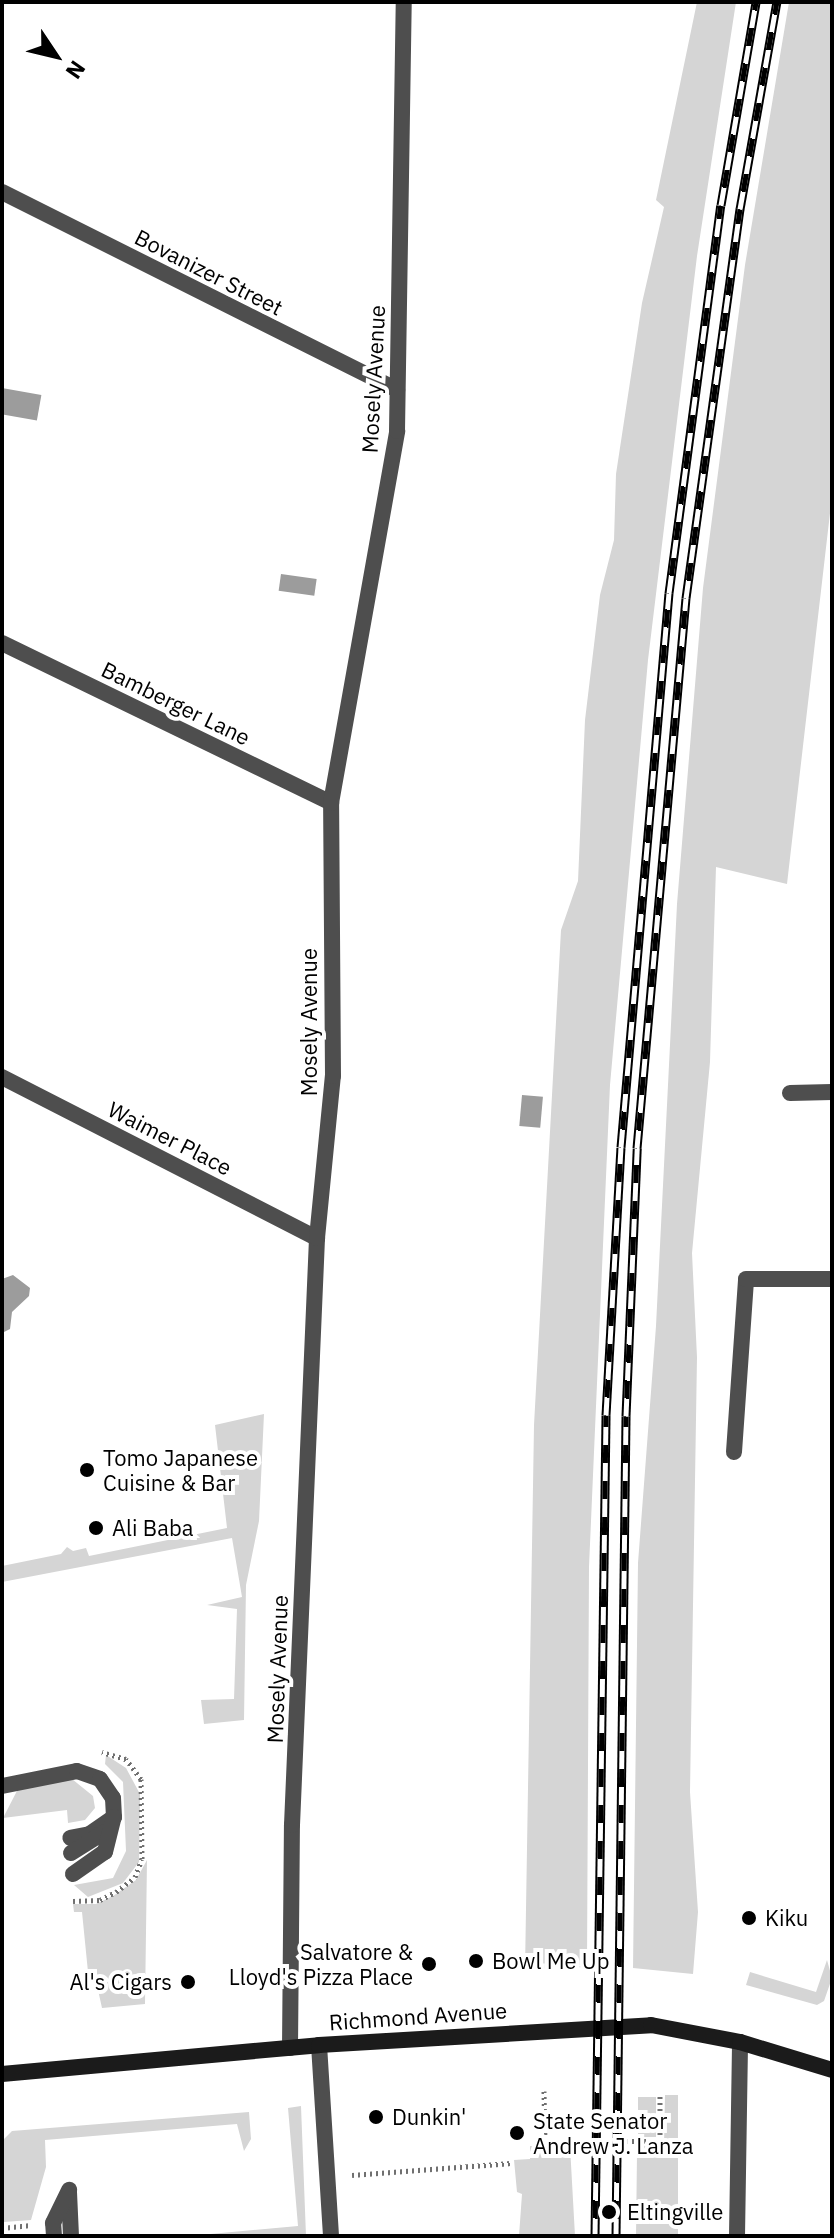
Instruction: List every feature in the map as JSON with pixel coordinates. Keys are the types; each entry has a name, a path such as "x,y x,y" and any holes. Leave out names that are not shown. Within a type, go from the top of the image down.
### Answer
{"main road":[{"name":"Richmond Avenue","path":"2,2074 319,2045 651,2025 740,2042 832,2070"}],"street":[{"name":"Mosely Avenue","path":"290,2048 292,1825 317,1238 333,1076 331,803 397,431 404,2"},
{"name":"Bovanizer Street","path":"2,192 397,390"},
{"name":"Bamberger Lane","path":"2,643 331,803"},
{"name":"Waimer Place","path":"2,1077 317,1238"},
{"path":"790,1093 832,1092"},
{"path":"734,1452 746,1279 832,1279"},
{"path":"2,1786 86,1772 108,1788 114,1817 102,1845 72,1857 90,1834 114,1817"},
{"path":"737,2236 740,2042"},
{"path":"319,2045 331,2236"},
{"path":"54,2236 53,2223 69,2190 71,2236"}],"path":[{"path":"544,2091 545,2142 587,2142"},
{"path":"626,2141 660,2141 660,2095"},
{"path":"344,2175 511,2163"},
{"path":"2,2228 30,2225"}],"shaded area":[{"path":"697,2 736,2 697,256 648,660 610,1085 589,1567 587,1967 525,1969 534,1425 561,930 578,881 585,720 600,595 614,540 616,474 642,303 664,207 656,200"},
{"path":"789,2 832,2 832,496 787,884 716,867 710,1062 692,1253 697,1357 690,1792 698,1912 693,1974 633,1968 638,1563 656,1326 677,904 703,588 745,265"},
{"path":"2,388 41,395 37,421 2,414"},
{"path":"281,574 317,579 314,596 279,591"},
{"path":"522,1095 543,1097 540,1128 519,1126"},
{"path":"13,1275 30,1288 29,1296 12,1312 10,1329 2,1333 2,1279"},
{"path":"264,1414 259,1521 246,1585 244,1720 204,1724 201,1700 234,1699 237,1609 207,1605 242,1597 232,1538 2,1582 2,1566 61,1554 67,1547 73,1551 86,1548 89,1556 227,1528 215,1425"},
{"path":"106,1755 126,1768 140,1794 139,1862 123,1883 88,1897 74,1885 113,1878 126,1851 123,1782 105,1764"},
{"path":"72,1779 93,1796 95,1808 85,1820 68,1823 67,1810 3,1818 19,1787"},
{"path":"147,1860 145,2004 102,2008 94,1972 88,1972 82,1912 74,1912 73,1904 96,1904 113,1896 136,1880"},
{"path":"827,1960 832,1978 824,2001 817,2005 746,1985 750,1972 816,1992"},
{"path":"665,2095 678,2095 678,2236 636,2236 637,2153 641,2145 664,2145"},
{"path":"638,2097 656,2097 656,2137 638,2137"},
{"path":"301,2106 306,2236 189,2236 298,2226 288,2108"},
{"path":"249,2112 251,2139 244,2151 237,2124 45,2140 46,2167 31,2220 4,2222 3,2140 12,2131"},
{"path":"530,2146 570,2146 575,2236 519,2236 522,2194 517,2192 514,2160 530,2159"}],"railway":[{"path":"595,2236 606,1415 621,1147 669,593 721,205 756,2"},
{"path":"616,2236 626,1416 637,1148 686,598 740,209 777,2"}],"place":[{"name":"Tomo Japanese Cuisine & Bar","path":"87,1470"},
{"name":"Ali Baba","path":"96,1528"},
{"name":"Kiku","path":"749,1918"},
{"name":"Bowl Me Up","path":"476,1961"},
{"name":"Salvatore & Lloyd's Pizza Place","path":"429,1964"},
{"name":"Al's Cigars","path":"188,1982"},
{"name":"Dunkin'","path":"376,2117"},
{"name":"State Senator Andrew J. Lanza","path":"517,2133"},
{"name":"Eltingville","path":"609,2212"}]}
